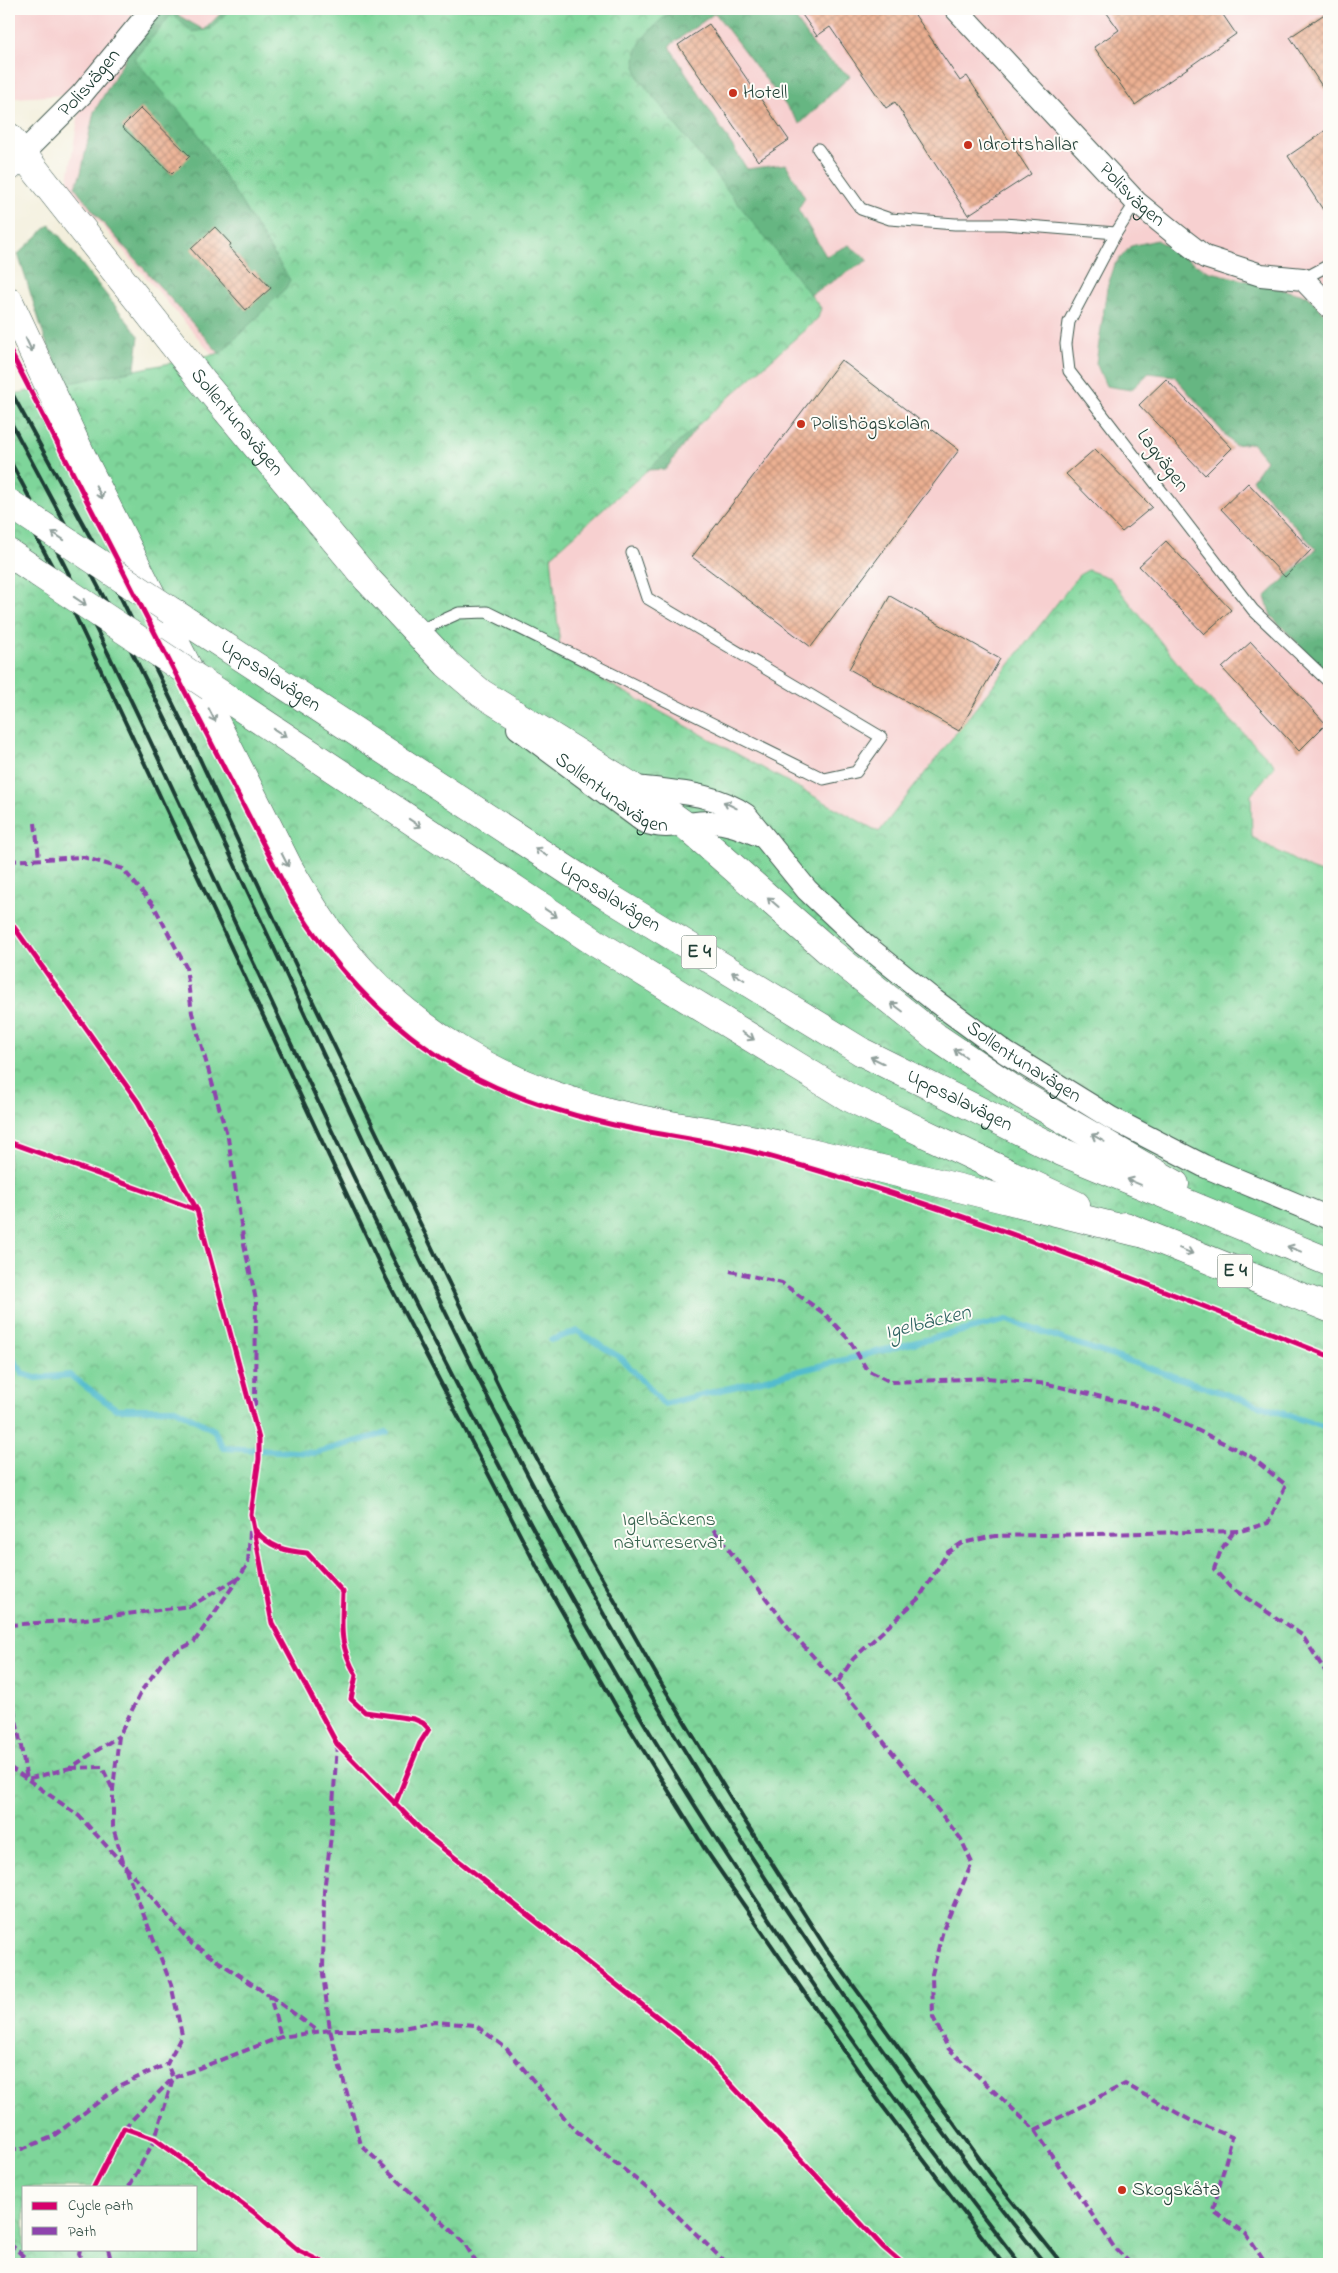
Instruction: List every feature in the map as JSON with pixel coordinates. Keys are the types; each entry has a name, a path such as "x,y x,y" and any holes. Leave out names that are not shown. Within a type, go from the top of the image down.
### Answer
{"main road":[{"name":"Sollentunavägen","path":"13,153 366,579 447,664 481,693 631,786"},
{"path":"9,301 86,466 289,868 312,906 339,944 375,984 410,1014 447,1044 487,1068 573,1103 611,1113 736,1134 1140,1233"},
{"name":"Uppsalavägen","path":"9,503 607,896 862,1052 1062,1152 1329,1262"},
{"name":"E 4","path":"9,553 596,943 848,1097 1140,1233 1329,1308"},
{"path":"631,786 685,825 831,953 936,1036 1020,1094 1260,1235"}],"street":[{"name":"Polisvägen","path":"13,153 82,94 152,9"},
{"name":"Polisvägen","path":"956,9 1136,202 1205,257 1261,275 1303,279"},
{"path":"1303,279 1329,306"},
{"name":"Sollentunavägen","path":"481,693 522,732 643,821 654,826 713,822 729,823 764,838"},
{"name":"Sollentunavägen","path":"631,786 718,799 746,815 807,890 864,944 935,1001 1006,1053 1111,1118 1204,1166 1329,1218"}],"lane":[{"path":"818,149 861,209 890,219 955,224 1004,224 1116,233"},
{"name":"Lagvägen","path":"1136,202 1116,233 1070,322 1066,344 1069,370 1253,610 1329,682"},
{"path":"1303,279 1329,265"},
{"path":"417,632 459,613 487,612 824,779 856,772 881,736 647,598 632,553"}],"shaded area":[{"name":"Polishögskolan","path":"9,9 1329,9 1329,1187 477,663 67,185 82,94 15,98 9,91"}],"green space":[{"path":"161,9 167,9 204,30 225,9 789,9 817,50 850,76 800,124 715,13 669,46 747,169 786,164 805,198 798,209 826,256 849,245 868,260 782,312 666,469 611,472 553,529 551,563 267,407 97,216 75,187 81,173 94,112 133,45"},
{"name":"Igelbäckens naturreservat","path":"230,9 672,9 648,32 638,48 635,58 640,80 821,308 818,318 551,556 561,657 879,832 1079,575 1088,570 1110,578 1191,680 1273,763 1274,767 1251,795 1252,837 1310,869 1329,876 1329,2264 9,2264 9,395 221,353 286,288 290,280 195,129 134,59 172,14 192,32 211,29"},
{"path":"50,224 139,336 130,407 98,462 45,339 18,254"},
{"path":"1157,240 1207,271 1308,296 1329,318 1329,675 1271,616 1265,597 1316,549 1252,480 1266,460 1252,443 1234,445 1174,376 1149,373 1131,390 1106,386 1096,363 1107,288 1115,264 1131,246"}],"building":[{"path":"798,9 911,9 960,81 967,76 1031,174 968,215 895,102 886,108 830,27 817,36"},
{"path":"1104,9 1219,9 1236,34 1135,105 1094,47 1119,30"},
{"path":"1329,11 1329,97 1290,37"},
{"name":"Hotell","path":"709,24 789,140 758,161 678,45"},
{"path":"141,108 190,156 172,174 122,127"},
{"path":"1329,128 1329,219 1288,156"},
{"path":"215,227 231,244 229,247 252,272 254,270 271,288 246,310 191,249"},
{"path":"841,360 959,450 811,647 692,557"},
{"path":"1166,379 1232,448 1205,475 1139,405"},
{"path":"1095,449 1152,507 1122,532 1066,474"},
{"path":"1248,483 1311,550 1285,577 1221,509"},
{"path":"1166,541 1231,610 1204,634 1139,566"},
{"path":"890,596 1000,659 959,731 849,669"},
{"path":"1251,642 1326,724 1299,751 1222,668"}],"waterway":[{"name":"Igelbäcken","path":"551,1340 577,1331 621,1358 664,1404 1007,1320 1329,1429"},
{"name":"Igelbäcken","path":"9,1352 23,1374 36,1378 70,1375 116,1409 175,1409 214,1430 223,1448 315,1453 387,1433"}],"railway":[{"path":"9,388 101,557 197,753 314,1004 510,1409 583,1545 661,1683 743,1818 826,1948 995,2180 1062,2264"},
{"path":"9,419 143,674 233,860 420,1260 469,1360 571,1556 678,1740 793,1920 915,2095 1045,2264"},
{"path":"9,459 112,661 352,1174 402,1276 513,1492 591,1633 674,1772 789,1949 864,2055 1020,2264"},
{"path":"9,486 53,568 387,1280 539,1571 617,1708 703,1846 881,2104 1003,2264"}],"marked path":[{"path":"35,823 39,858"},
{"path":"9,861 83,857 123,869 154,906 186,967 192,1013 228,1138 244,1244 256,1300 255,1406"},
{"path":"730,1271 782,1283 826,1315 850,1341 867,1370 891,1382 987,1378 1048,1384 1156,1410 1250,1456 1286,1485 1268,1523 1241,1531 995,1536 962,1543 948,1552 919,1598 853,1659 837,1683 961,1839 972,1863 943,1930 932,1974 933,2017 948,2048 1034,2129 1114,2247 1131,2264"},
{"path":"706,1520 795,1636 837,1683"},
{"path":"250,1531 248,1564 194,1642 167,1656 142,1690 119,1736 113,1789 113,1827 124,1865 192,1944 270,1996 281,2037"},
{"path":"1233,1532 1221,1550 1214,1569 1230,1587 1302,1635 1329,1677"},
{"path":"9,1625 77,1620 191,1606 236,1579"},
{"path":"9,1699 14,1709 27,1779 79,1816 124,1865 171,1984 182,2035 167,2064 121,2085 52,2137 22,2149 9,2149"},
{"path":"9,1767 27,1779 70,1768 119,1736"},
{"path":"337,1744 331,1836 324,1891 323,1974 330,2030 361,2145 465,2244 477,2264"},
{"path":"70,1768 102,1767 112,1788"},
{"path":"270,1996 318,2031"},
{"path":"130,2186 155,2139 173,2078 281,2037 330,2030 392,2030 435,2022 475,2025 506,2048 574,2129 659,2198 727,2264"},
{"path":"124,2128 173,2078 167,2064"},
{"path":"1035,2130 1125,2084 1190,2120 1232,2137 1213,2211 1246,2234 1266,2264"},
{"path":"9,2243 32,2264"},
{"path":"80,2250 79,2254 83,2264"},
{"path":"108,2250 112,2264"}],"cycle path":[{"path":"9,349 293,902 323,946 358,988 418,1042 458,1068 498,1088 559,1111 619,1126 749,1151 888,1192 1055,1250 1329,1356"},
{"path":"9,920 138,1102 197,1210 259,1439 259,1459 251,1514 272,1623 337,1744 426,1835 697,2048 883,2247 903,2264"},
{"path":"9,1142 197,1210"},
{"path":"255,1530 266,1540 278,1547 307,1553 343,1592 342,1635 346,1653 356,1675 351,1699 365,1712 414,1719 423,1723 429,1729 420,1743 395,1804"},
{"path":"95,2186 124,2128 155,2139 255,2213 299,2251 326,2264"}],"place":[{"name":"Hotell","path":"733,93"},
{"name":"Idrottshallar","path":"968,145"},
{"name":"Polishögskolan","path":"801,424"},
{"name":"Skogskåta","path":"1122,2190"}]}
